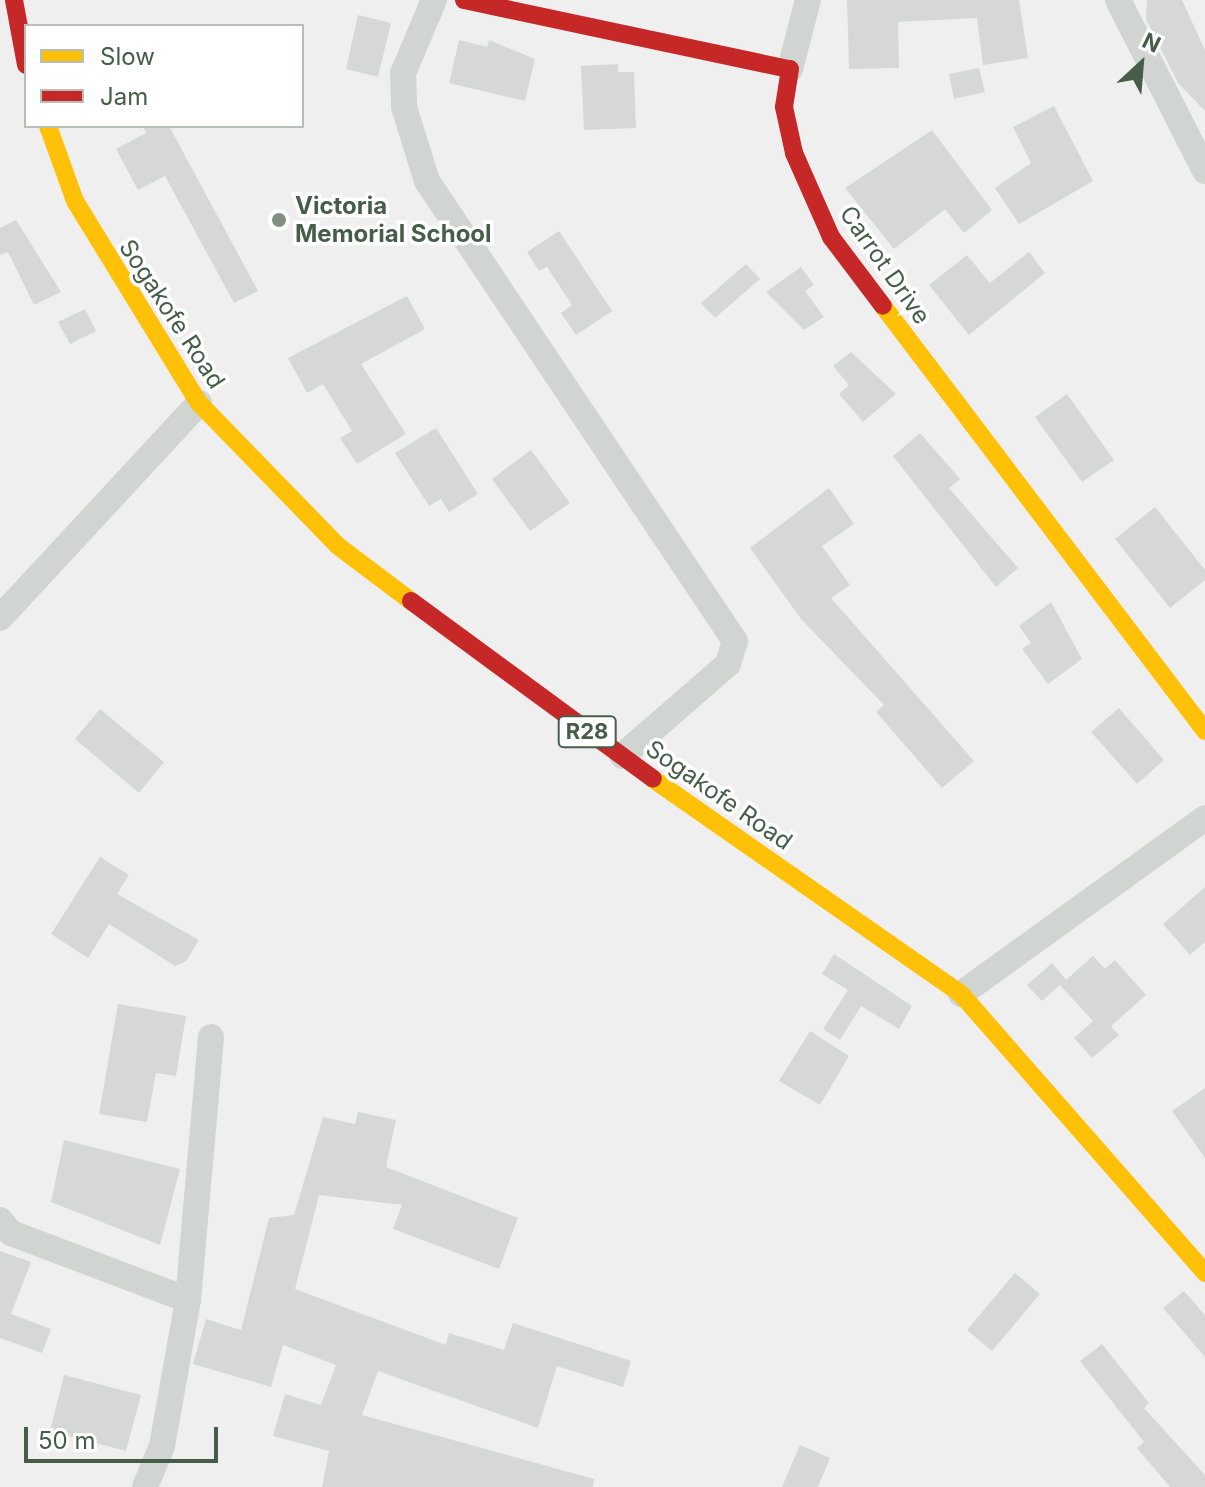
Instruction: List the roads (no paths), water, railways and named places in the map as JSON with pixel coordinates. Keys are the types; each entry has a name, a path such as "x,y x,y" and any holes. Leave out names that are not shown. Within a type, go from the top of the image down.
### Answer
{"main road":[{"path":"14,0 24,54"},
{"path":"464,0 790,69"},
{"name":"Carrot Drive","path":"790,69 784,107 794,153 831,237 1205,731"},
{"name":"Sogakofe Road","path":"49,128 75,201 199,403 338,546 622,756 961,994 1205,1273"}],"street":[{"path":"434,0 403,73 404,107 427,181 735,641 728,664 622,756"},
{"path":"790,69 808,0"},
{"path":"1118,0 1205,171"},
{"path":"0,618 199,403"},
{"path":"961,994 1205,818"},
{"path":"145,1487 162,1446 188,1300 211,1037"},
{"path":"0,1220 11,1233 188,1300"}],"place":[{"name":"Victoria Memorial School","path":"279,220"}]}
